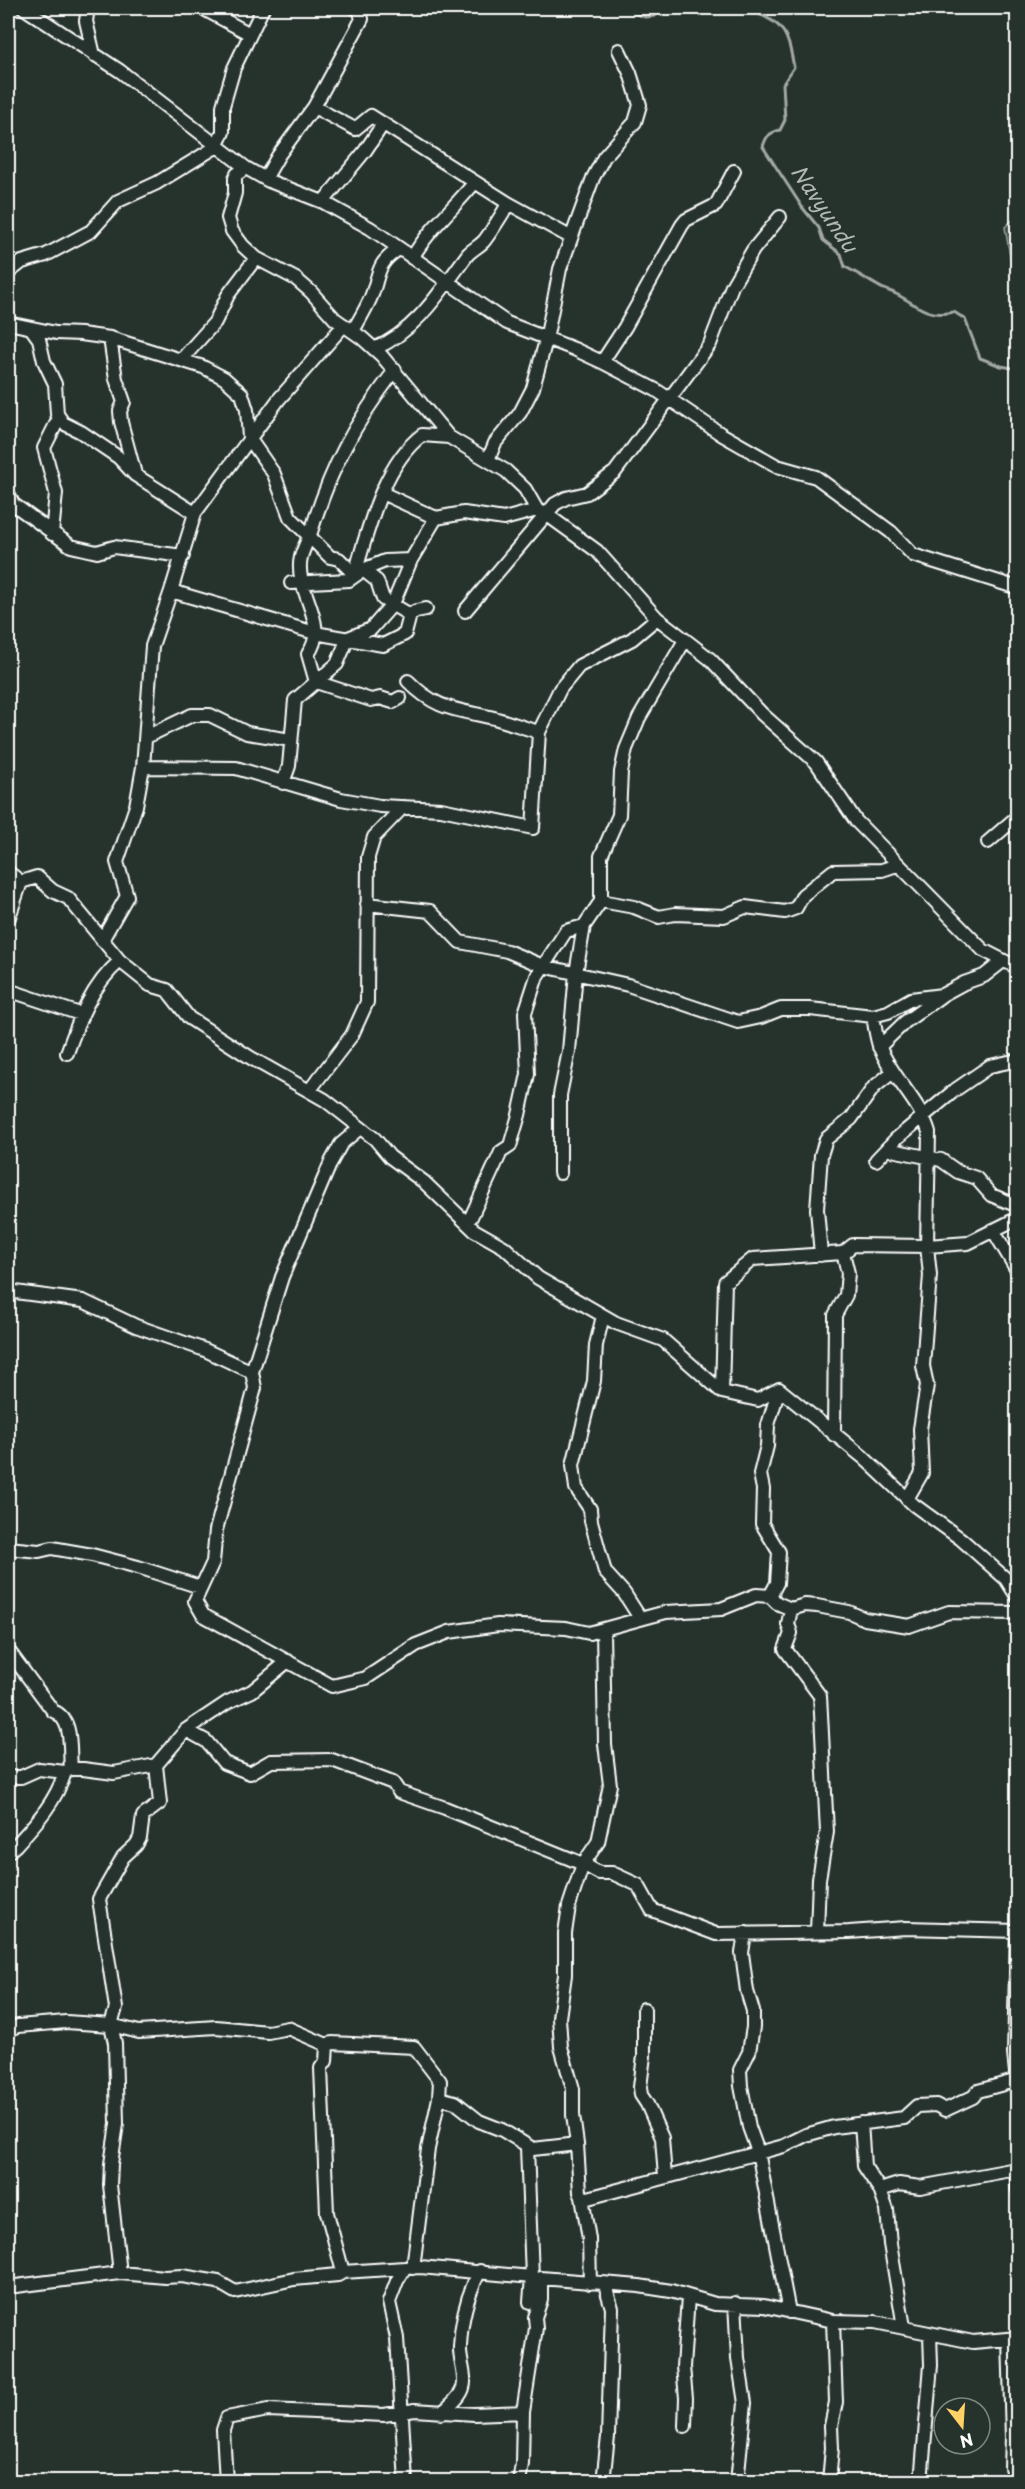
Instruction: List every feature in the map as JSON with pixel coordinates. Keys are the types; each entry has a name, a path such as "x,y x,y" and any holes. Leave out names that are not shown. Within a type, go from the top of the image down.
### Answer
{"street":[{"path":"24,8 120,71 246,168 323,202 370,228 447,284 477,301 507,323 574,349 656,390 721,434 777,466 816,477 891,532 913,555 1017,588"},
{"path":"88,8 86,21 94,55"},
{"path":"202,8 250,34"},
{"path":"8,273 22,262 46,255 91,231 118,201 157,183 216,147 223,132 223,106 229,85 263,8"},
{"path":"265,178 314,107 362,19 358,9 355,8"},
{"path":"488,460 495,443 526,404 539,372 560,269 593,178 604,158 635,122 640,105 630,72 619,50"},
{"path":"314,107 355,129 370,116 508,203 570,237"},
{"path":"323,202 365,151 383,124"},
{"path":"246,168 235,177 235,193 228,218 232,231 243,246 256,258 296,279 374,349 395,370 449,437 506,471 525,489 542,512 597,551 657,618 710,659 762,714 816,762 856,821 982,950 1017,968"},
{"path":"602,362 672,246 682,225 686,220 716,205 734,171"},
{"path":"412,258 423,238 435,224 447,215 475,182"},
{"path":"374,349 403,333 447,284 468,254 483,242 508,203"},
{"path":"465,611 542,512 566,498 587,493 615,472 710,344 732,286 753,250 780,217"},
{"path":"102,940 127,896 117,862 136,806 143,767 152,646 183,556 195,513 279,399 348,328 373,293 379,268 384,260 399,249"},
{"path":"181,360 215,322 228,295 256,258"},
{"path":"8,323 56,333 110,338 203,367 224,378 242,394 247,410 249,438 274,474 290,517 330,557 339,559 350,570 377,581 383,599 410,615"},
{"path":"31,328 39,339 44,362 55,384 59,418 63,423 81,432 118,458 135,475 195,513"},
{"path":"110,338 116,379 124,402 120,411 121,422 135,475"},
{"path":"316,682 308,654 314,645 316,624 297,583 301,557 324,489 353,429 395,370"},
{"path":"52,534 56,493 44,447 59,418"},
{"path":"356,573 390,473 411,443 422,435 449,437"},
{"path":"8,493 13,504 71,546 97,552 114,547 183,556"},
{"path":"382,493 436,518 464,513 504,519 542,512"},
{"path":"283,783 289,766 295,700 338,664 348,638 371,629 393,603 411,560 436,518"},
{"path":"297,583 356,573 386,561 411,560"},
{"path":"171,591 315,633 383,645 405,634 410,615 426,609"},
{"path":"143,767 236,768 341,799 380,806 441,809 533,828 539,732 560,689 579,666 632,639 657,618"},
{"path":"560,1173 560,1095 569,1051 576,973 584,926 601,901 602,856 619,815 621,772 626,749 639,718 686,640"},
{"path":"408,681 419,693 444,708 495,718 539,732"},
{"path":"316,682 371,700 380,698 393,702 400,698"},
{"path":"146,737 192,715 210,715 247,733 291,740"},
{"path":"309,1091 352,1035 367,1002 368,857 374,837 403,807"},
{"path":"988,842 1017,816"},
{"path":"601,901 634,907 659,917 675,914 724,916 745,907 785,912 795,908 803,895 833,871 882,870 897,865"},
{"path":"8,872 21,882"},
{"path":"21,882 37,877 53,891 68,898 120,961 150,985 167,990 189,1018 251,1058 325,1100 375,1139 390,1157 424,1182 474,1230 504,1247 538,1278 616,1323 663,1340 722,1392 758,1400 780,1389"},
{"path":"8,920 21,882"},
{"path":"367,904 430,911 460,942 507,951 543,966 647,990 738,1022 761,1017 781,1009 810,1009 873,1016 888,1012 911,999 942,995"},
{"path":"466,1221 471,1217 501,1152 510,1146 519,1115 528,1074 525,1012 537,976 566,931 584,926"},
{"path":"67,1053 81,1014 107,972 120,961"},
{"path":"879,1047 905,1022 942,995 964,983 984,976 1004,961"},
{"path":"8,990 81,1014"},
{"path":"873,1016 879,1047 924,1115 929,1132 927,1246 930,1275 923,1366 927,1385 920,1429 922,1473 907,1499"},
{"path":"876,1160 924,1115 955,1090 990,1066 1017,1060"},
{"path":"821,1254 817,1209 821,1155 826,1140 851,1119 874,1087 893,1071"},
{"path":"360,1128 341,1144 331,1162 282,1277 252,1372 255,1388 216,1530 213,1562 195,1601 203,1615 332,1686 366,1678 416,1645 449,1632 498,1625 566,1628 589,1633 666,1612 706,1611 721,1608 756,1595 770,1596 777,1603 791,1609 805,1605 818,1606 849,1612 865,1619 909,1626 949,1612 1017,1613"},
{"path":"887,1149 942,1160 958,1172 976,1178 991,1195 1017,1206"},
{"path":"722,1392 725,1282 753,1259 843,1253 853,1245 927,1246 968,1243 1017,1218"},
{"path":"993,1230 1017,1272"},
{"path":"834,1434 835,1315 846,1295 848,1273 843,1253"},
{"path":"8,1291 83,1300 126,1322 205,1350 252,1372"},
{"path":"603,1316 596,1346 594,1381 573,1465 576,1488 590,1509 591,1521 605,1572 624,1593 640,1618"},
{"path":"780,1389 863,1457 907,1499 961,1539 1006,1579 1017,1598"},
{"path":"770,1596 777,1583 779,1552 762,1524 764,1489 760,1474 767,1446 768,1425 780,1389"},
{"path":"8,1548 39,1551 52,1548 92,1555 138,1566 200,1587"},
{"path":"1006,1579 1017,1570"},
{"path":"791,1609 788,1624 791,1634 785,1649 819,1696 822,1714 826,1832 819,1879 817,1932"},
{"path":"590,2283 589,2239 580,2192 573,2089 561,2047 559,2018 565,1975 565,1933 569,1906 583,1864 597,1842 610,1785 605,1744 603,1629"},
{"path":"8,1650 53,1711 60,1714 68,1726 68,1770 61,1788 53,1801 8,1852"},
{"path":"8,1777 21,1777 39,1769 114,1773 156,1765 186,1730 228,1702 252,1691 288,1661"},
{"path":"186,1730 206,1741 224,1763 250,1773 272,1761 332,1760 393,1783 399,1792 445,1808 583,1864 598,1873 612,1873 638,1886 652,1910 716,1934 906,1928 1017,1931 1017,2084 978,2091 973,2097 945,2110 936,2104 926,2104 913,2108 904,2118 861,2123 806,2135 784,2146 593,2197 582,2196"},
{"path":"120,2272 110,2185 117,2124 116,2049 111,2025 116,2008 99,1899 123,1857 140,1838 143,1816 160,1803 156,1765"},
{"path":"745,1933 742,1953 747,1991 753,2010 753,2027 749,2052 740,2070 741,2086 749,2127 758,2152 789,2312"},
{"path":"644,2009 641,2095 662,2138 665,2177"},
{"path":"8,2030 18,2026 45,2023 111,2025 139,2032 216,2027 268,2032 288,2028 327,2045 332,2043 414,2047 440,2082 409,2268 397,2281 389,2302 397,2337 406,2481"},
{"path":"327,2045 326,2061 321,2068 327,2213 343,2272"},
{"path":"439,2097 455,2102 479,2121 502,2130 527,2147 533,2149 578,2144"},
{"path":"861,2123 864,2166 880,2190 887,2210 890,2244 904,2328"},
{"path":"527,2147 532,2277 530,2302"},
{"path":"880,2190 899,2184 920,2187 933,2185 1017,2167 1017,2190"},
{"path":"8,2287 120,2272 165,2277 182,2276 218,2282 235,2292 294,2279 338,2275 343,2272 409,2268 480,2271 532,2277"},
{"path":"442,2413 464,2386 459,2349 461,2334 469,2293 480,2271"},
{"path":"519,2481 522,2464 523,2412 536,2317 541,2300 541,2278 639,2286 715,2304 735,2303 833,2321 875,2322 973,2342 1013,2339 1014,2468 1010,2481"},
{"path":"603,2481 608,2437 612,2308 605,2285"},
{"path":"685,2426 686,2398 683,2367 688,2296"},
{"path":"735,2303 738,2358 745,2403 737,2481"},
{"path":"829,2481 831,2426 836,2402 833,2321"},
{"path":"921,2481 931,2365 930,2333"},
{"path":"226,2481 223,2430 227,2418 268,2410 384,2415 415,2410 490,2414 501,2411 523,2412"}],"shaded area":[{"path":"1017,216 1017,298 1005,227"}],"waterway":[{"name":"Navyundu","path":"632,8 635,13 645,17 655,16 660,8"},
{"name":"Navyundu","path":"732,8 766,17 780,27 788,40 794,67 783,84 785,120 780,130 767,138 763,147 802,207 819,228 823,240 841,254 845,267 880,287 929,312 954,312 965,319 980,358 1001,366 1018,369"}]}
